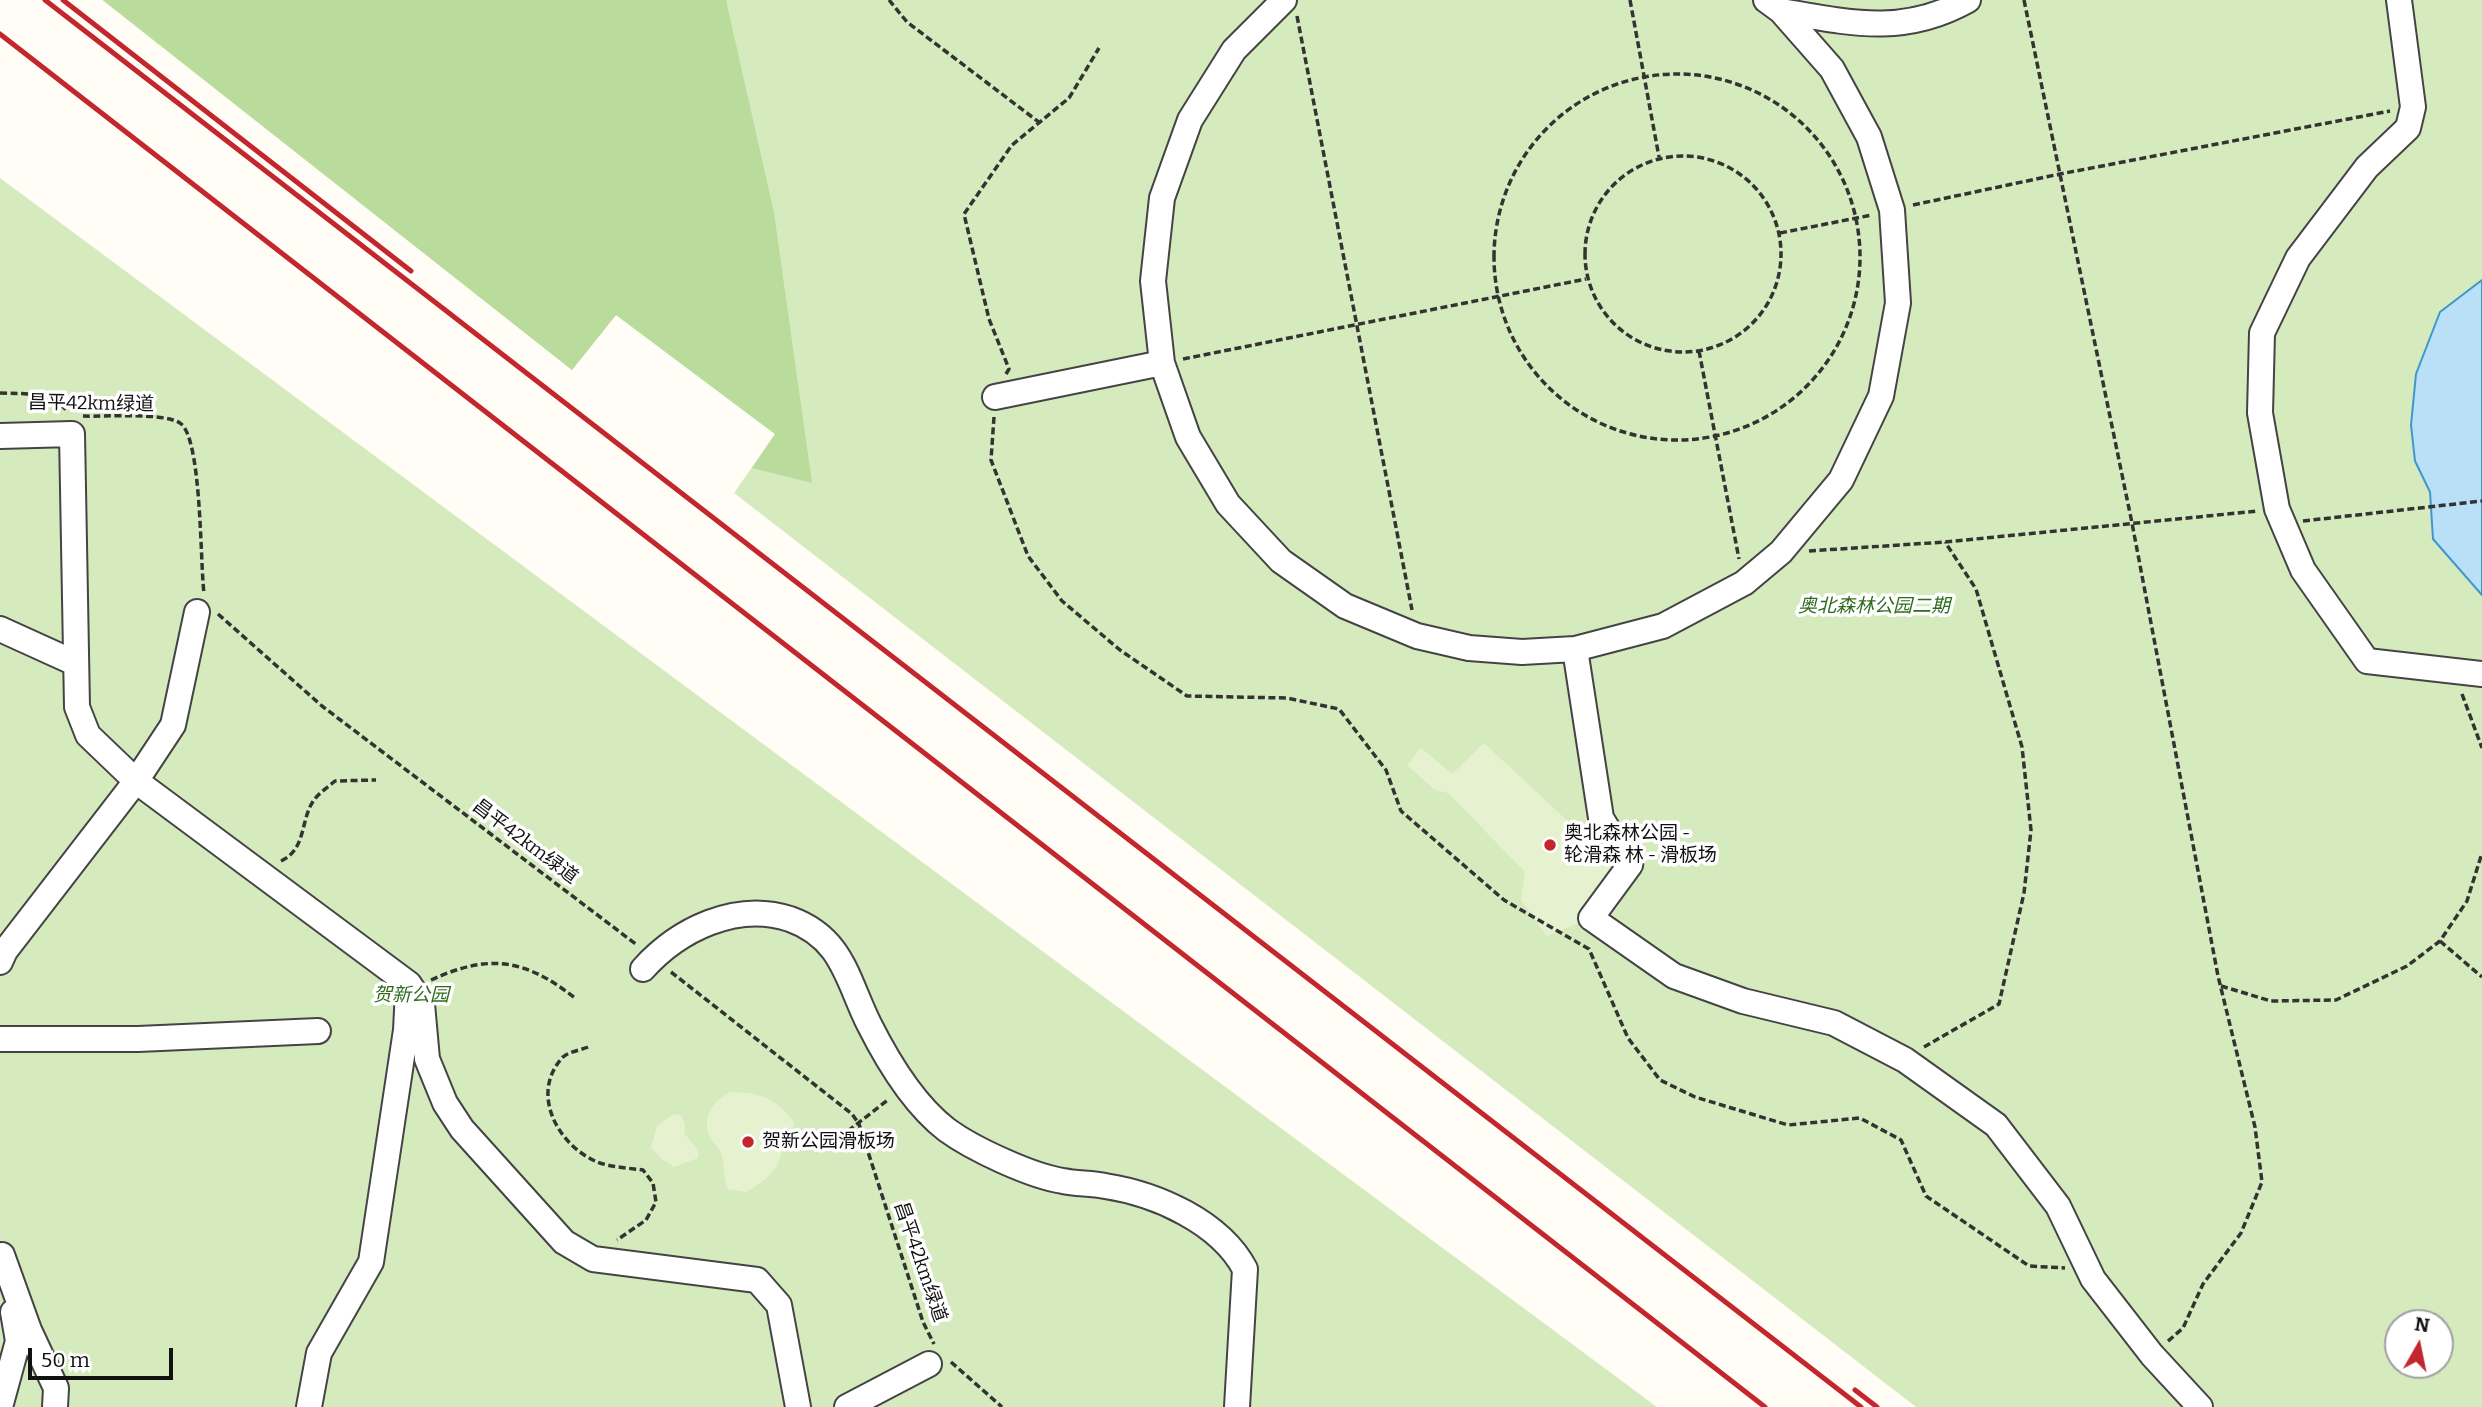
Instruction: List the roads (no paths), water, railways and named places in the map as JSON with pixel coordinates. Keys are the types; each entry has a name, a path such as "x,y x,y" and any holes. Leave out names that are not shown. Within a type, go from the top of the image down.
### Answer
{"street":[{"path":"1774,6 1845,22 1898,25 1955,8 1968,0"},
{"path":"2399,0 2413,107 2408,128 2367,167 2298,258 2262,333 2260,413 2282,516 2304,570 2367,662 2482,674"},
{"path":"1290,7 1234,50 1190,120 1162,198 1153,281 1163,363 1188,437 1237,513 1281,561 1345,606 1417,636 1469,648 1522,652 1574,649 1663,626 1744,583 1781,552 1841,480 1881,396 1898,303 1892,210 1869,136 1832,69 1774,6"},
{"path":"995,397 1163,363"},
{"path":"0,436 67,422 77,707 88,735 136,781 409,984 422,1004 428,1059 445,1103 462,1129 564,1242 593,1259 757,1280 779,1305 798,1407"},
{"path":"0,962 5,951 136,781 173,725 197,612"},
{"path":"0,629 75,663"},
{"path":"1574,649 1601,818 1630,865 1591,918 1674,976 1743,1001 1835,1023 1905,1060 1996,1125 2057,1206 2093,1279 2151,1355 2200,1407"},
{"path":"648,963 681,934 714,921 751,915 788,919 821,936 844,962 880,1046 929,1114 977,1149 1061,1181 1105,1186 1144,1195 1210,1228 1235,1250 1245,1269 1237,1407"},
{"path":"309,1407 318,1353 371,1262 406,1030 409,984"},
{"path":"0,1039 138,1039 318,1031"},
{"path":"0,1407 18,1341 1,1254"},
{"path":"1,1254 29,1330 56,1388 55,1407"},
{"path":"847,1407 938,1358"}],"water":[{"path":"2482,280 2482,595 2433,539 2430,492 2415,461 2411,425 2416,374 2440,312"}],"railway":[{"path":"45,0 1861,1407"},
{"path":"63,0 411,271"},
{"path":"0,34 1765,1407"},
{"path":"1855,1390 1877,1407"}],"place":[{"name":"奥北森林公园 - 轮滑森 林 - 滑板场","path":"1550,845"},
{"name":"贺新公园滑板场","path":"748,1142"}],"park label":[{"name":"奥北森林公园二期","path":"1874,607"},
{"name":"贺新公园","path":"411,996"}]}
